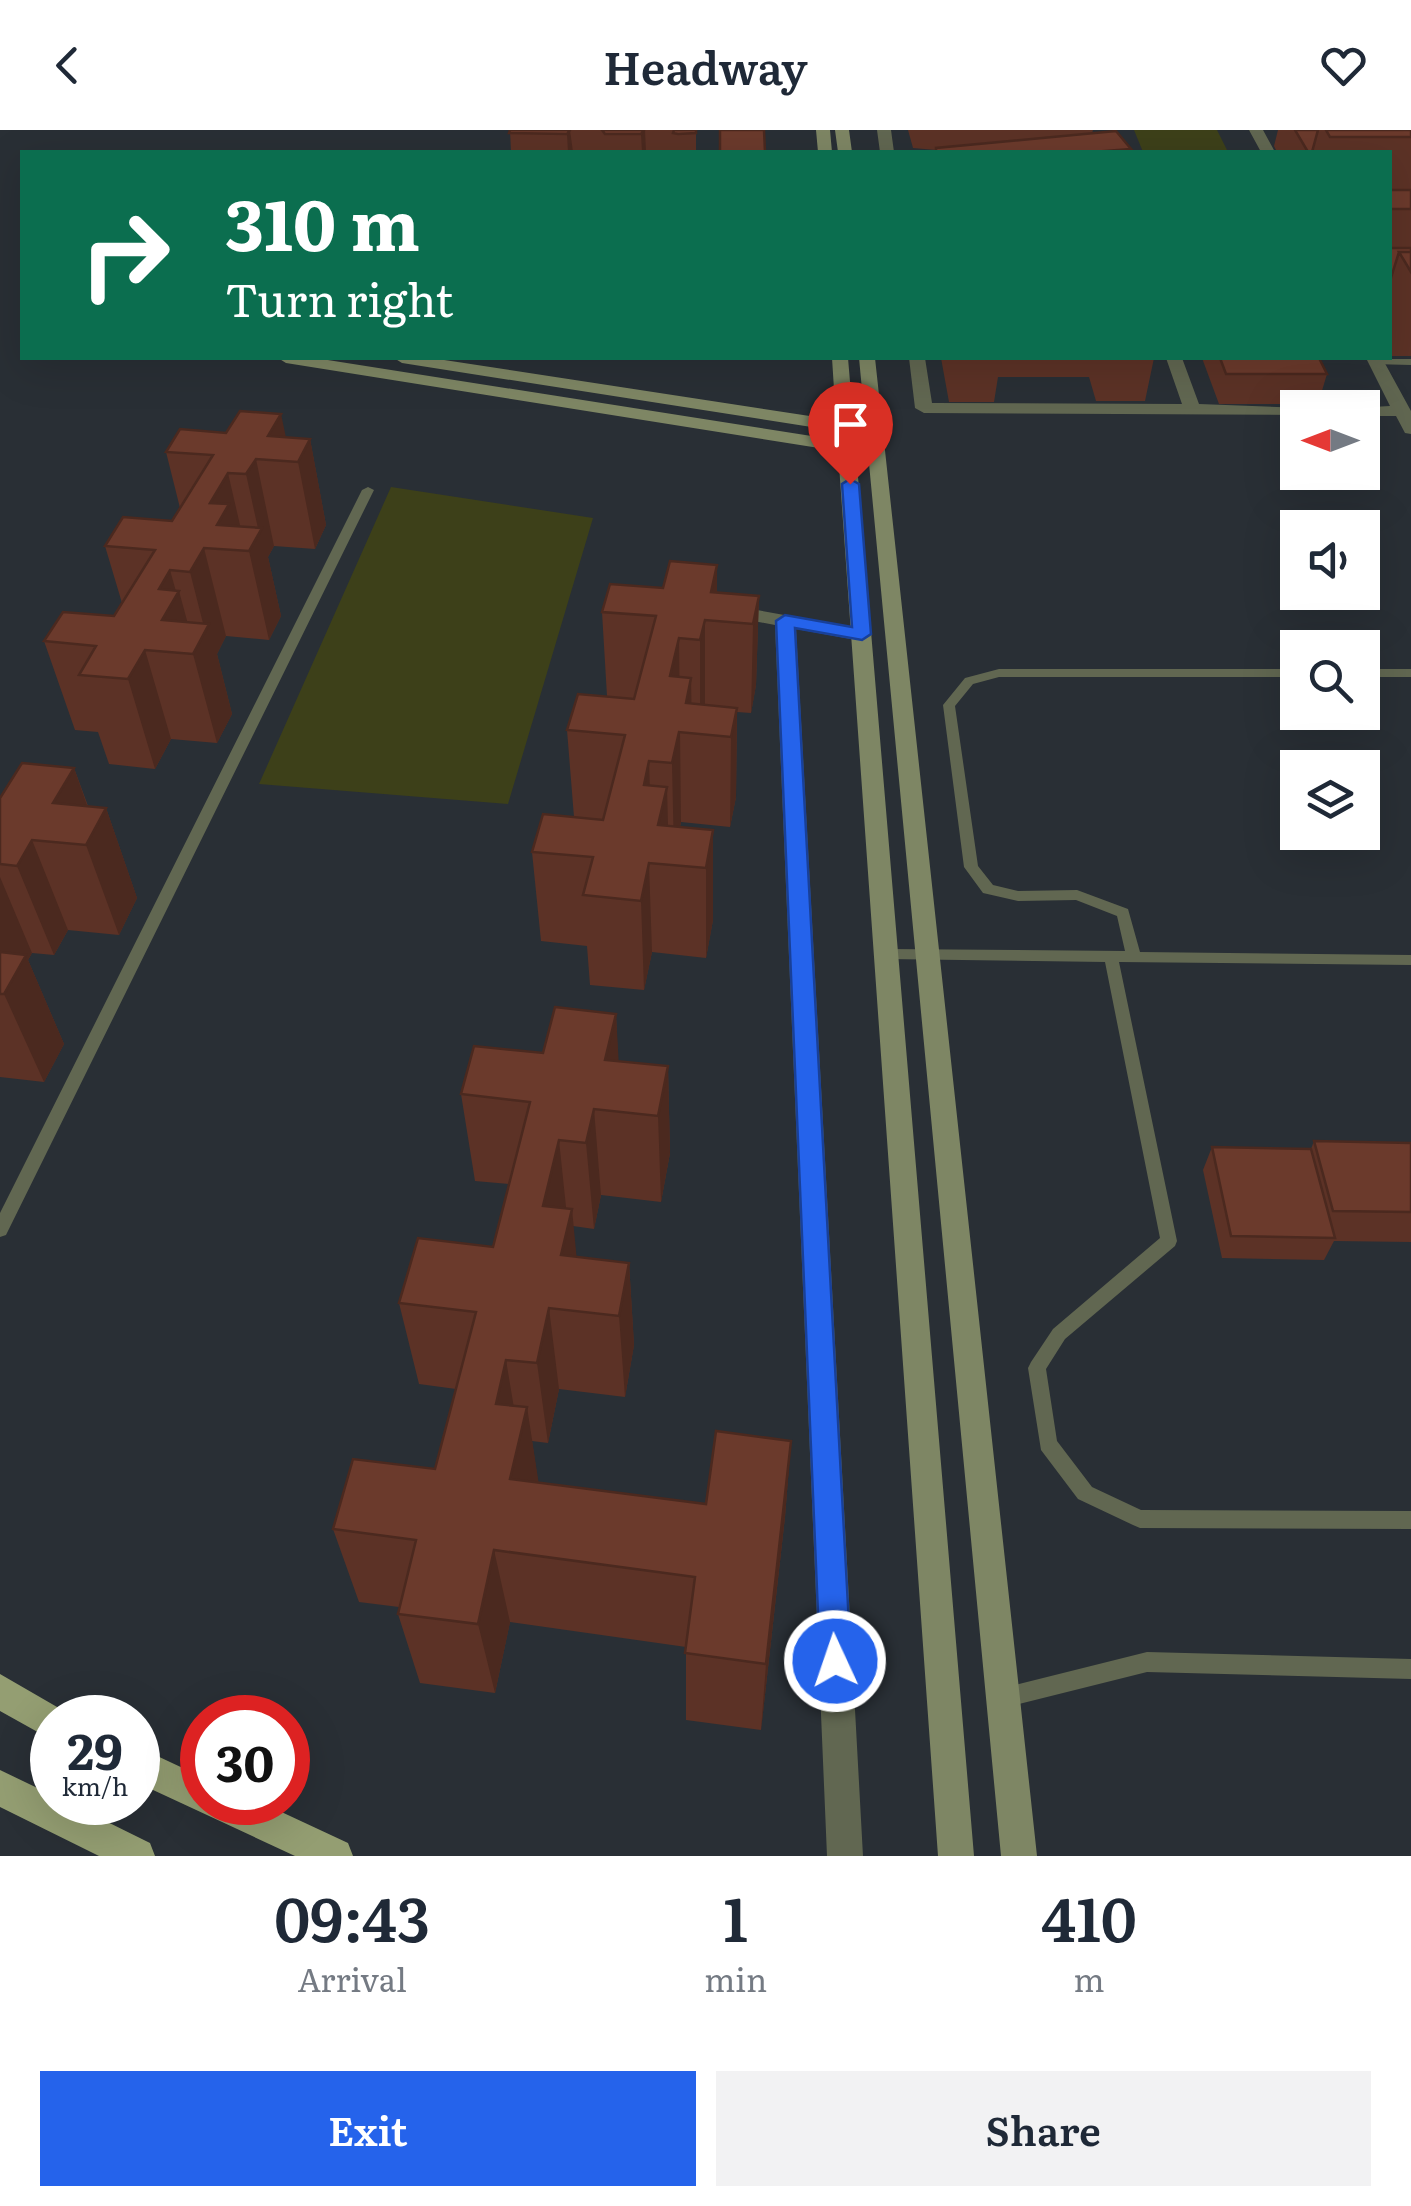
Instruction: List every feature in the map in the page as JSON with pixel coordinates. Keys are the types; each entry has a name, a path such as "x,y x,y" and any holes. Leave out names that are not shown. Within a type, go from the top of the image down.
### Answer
{"main road":[{"path":"0,1692 30,1710"},
{"path":"0,1788 136,1856"},
{"path":"269,1825 335,1856"}],"street":[{"path":"300,360 847,437"},
{"path":"413,360 847,437"},
{"path":"840,360 956,1856"},
{"path":"867,360 1019,1856"},
{"path":"916,360 924,408 1280,410"},
{"path":"1175,360 1192,410"},
{"path":"1375,360 1407,418"},
{"path":"1380,414 1407,418"},
{"path":"696,605 862,634"},
{"path":"785,621 844,1856"}],"lane":[{"path":"1262,141 1281,141"},
{"path":"1375,360 1411,362"},
{"path":"0,1230 368,490"},
{"path":"1134,956 1123,913 1077,894 1018,896 988,889 971,867 949,704 969,681 999,672 1280,673"},
{"path":"1380,673 1411,673"},
{"path":"886,954 1411,960"},
{"path":"1112,956 1169,1241 1058,1334 1037,1368 1048,1444 1085,1492 1140,1519 1411,1520"},
{"path":"1003,1698 1147,1662 1411,1668"}],"green space":[{"path":"1134,130 1217,130 1227,150 1142,150"},
{"path":"391,487 593,518 508,804 259,784"}],"building":[{"path":"570,130 567,134 509,133"},
{"path":"602,130 644,130 641,134 605,134"},
{"path":"674,130 696,130 696,133 678,134"},
{"path":"720,130 764,130 765,150 720,150"},
{"path":"1295,130 1318,130 1313,150 1307,150"},
{"path":"1326,130 1411,130 1411,137 1330,137"},
{"path":"1116,131 1131,149 936,150"},
{"path":"1392,190 1411,190 1411,209 1392,209"},
{"path":"1392,248 1411,248 1411,252 1399,252 1392,275"},
{"path":"1399,252 1411,252 1411,272"},
{"path":"1221,360 1320,360 1327,374 1226,374"},
{"path":"240,411 281,414 268,436 310,439 298,462 256,459 246,474 228,473 210,503 229,504 217,525 262,528 249,551 204,548 190,572 170,570 159,589 179,591 162,620 209,624 193,654 145,650 128,679 79,675 96,646 44,641 63,612 114,616 155,550 105,546 123,517 172,521 213,455 166,452 180,429 226,433"},
{"path":"670,561 717,565 711,592 759,596 753,624 705,620 700,640 679,638 670,676 691,678 686,703 737,708 731,737 679,732 672,763 649,761 644,785 667,787 658,825 713,830 706,868 649,863 641,901 583,895 593,857 532,852 543,814 603,820 625,735 567,730 578,694 634,699 656,616 602,612 610,584 663,588"},
{"path":"22,763 74,768 53,803 106,808 86,845 32,840 17,866 0,864 0,798"},
{"path":"0,952 26,955 4,994 0,994"},
{"path":"555,1007 616,1014 605,1060 668,1066 658,1116 594,1109 586,1143 559,1140 543,1206 572,1209 561,1255 629,1263 619,1316 549,1308 537,1363 506,1360 496,1404 527,1407 510,1479 706,1504 716,1431 791,1441 766,1664 685,1653 695,1577 494,1550 478,1624 398,1614 416,1540 333,1529 353,1459 435,1469 476,1312 399,1303 418,1238 493,1247 530,1102 461,1094 474,1046 543,1053"},
{"path":"1314,1141 1411,1143 1411,1212 1333,1211"},
{"path":"1212,1147 1311,1149 1335,1238 1231,1236"}],"route":[{"path":"835,1661 785,621 862,634 850,484"}]}
